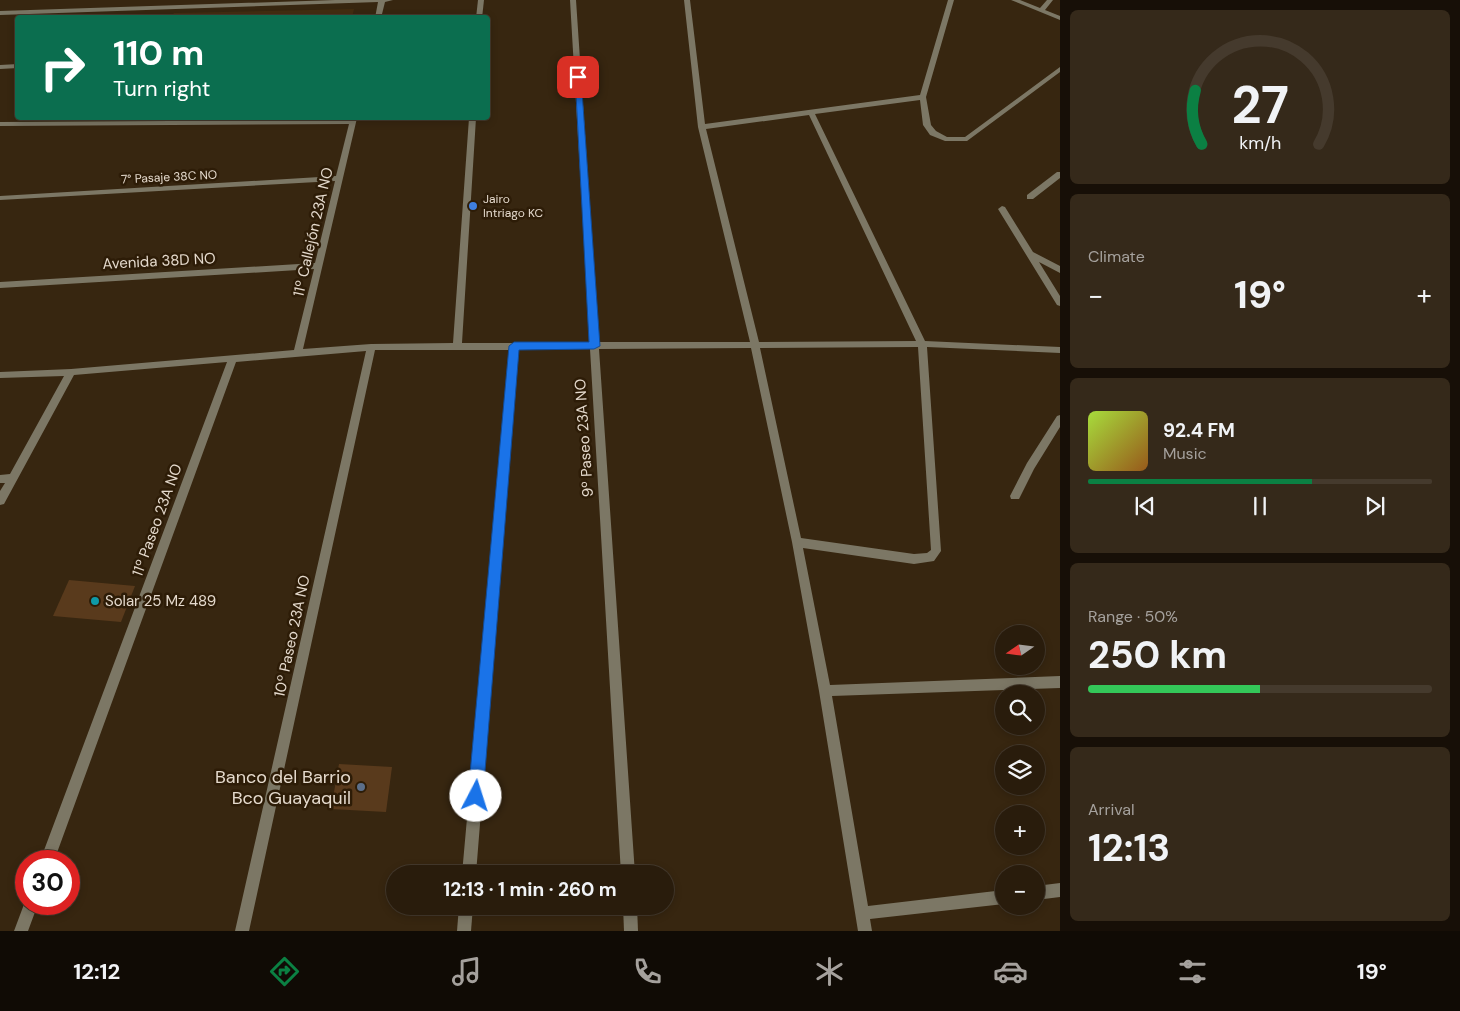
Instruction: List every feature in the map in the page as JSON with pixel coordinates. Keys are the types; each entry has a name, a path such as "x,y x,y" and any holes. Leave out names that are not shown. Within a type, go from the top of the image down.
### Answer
{"street":[{"path":"379,15 382,0"},
{"path":"0,13 390,0"},
{"path":"479,15 480,0"},
{"name":"9º Paseo 23A NO","path":"573,0 627,865"},
{"path":"687,0 702,127 755,345 797,542 825,692 864,931"},
{"path":"951,0 924,97 927,125 933,132 945,139 967,138 1060,69"},
{"path":"1014,0 1060,18"},
{"path":"1041,10 1050,0"},
{"path":"0,67 15,66"},
{"path":"702,127 924,97"},
{"path":"797,542 914,559 930,558 936,551 922,344 811,112"},
{"path":"0,124 354,120"},
{"name":"11º Callejón 23A NO","path":"298,352 354,120"},
{"path":"457,346 472,120"},
{"path":"1030,196 1060,174"},
{"name":"7° Pasaje 38C NO","path":"0,198 340,178"},
{"path":"1002,209 1060,303"},
{"path":"1030,254 1060,270"},
{"name":"Avenida 38D NO","path":"0,285 319,266"},
{"path":"0,375 71,372 371,347 922,344 1060,350"},
{"path":"470,865 514,346"},
{"name":"10º Paseo 23A NO","path":"242,931 371,347"},
{"name":"11º Paseo 23A NO","path":"51,850 233,358"},
{"path":"0,500 71,372"},
{"path":"1015,496 1024,475 1044,448 1060,418"},
{"path":"0,479 13,478"},
{"path":"825,692 1060,682"},
{"path":"1045,892 1060,890"},
{"path":"862,913 995,898"},
{"path":"21,931 27,915"},
{"path":"464,931 465,915"},
{"path":"630,915 631,931"}],"shaded area":[{"path":"354,9 353,15 172,15 174,13"},
{"path":"124,120 184,120 124,121"}],"building":[{"name":"Solar 25 Mz 489","path":"69,580 135,586 121,622 53,616"},
{"path":"339,764 392,767 386,812 331,809"}],"place":[{"name":"Jairo Intriago KC","path":"473,206"},
{"name":"Solar 25 Mz 489","path":"95,601"},
{"name":"Banco del Barrio Bco Guayaquil","path":"361,787"}],"route":[{"path":"476,796 514,346 594,346 578,77"}]}
